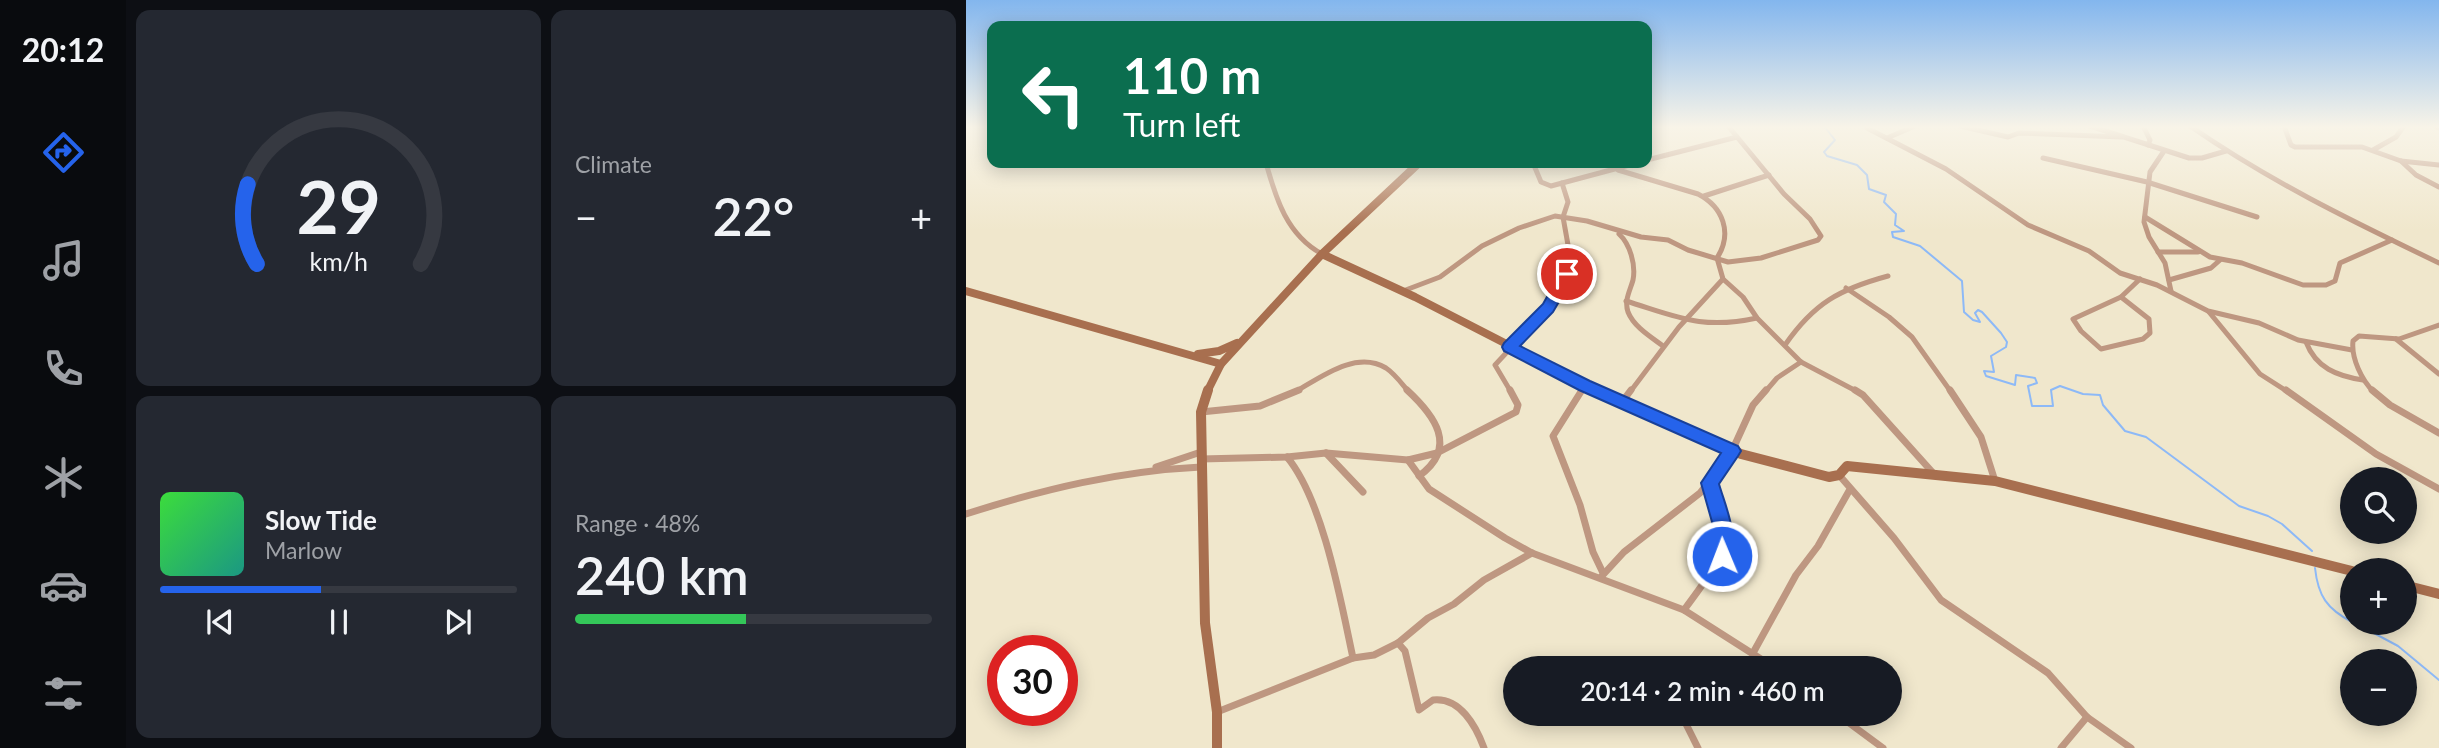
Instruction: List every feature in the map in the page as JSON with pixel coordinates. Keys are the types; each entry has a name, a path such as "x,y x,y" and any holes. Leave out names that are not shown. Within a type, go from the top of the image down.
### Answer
{"street":[{"path":"1614,231 1668,240 1688,250 1736,262 1794,250 1818,240 1821,236 1810,219 1757,161"},
{"path":"1930,161 1958,176 2028,225 2088,251 2120,273 2140,279 2208,311 2259,323 2306,342 2352,350"},
{"path":"2056,161 2147,182 2257,217"},
{"path":"2156,161 2147,182 2150,190 2145,217 2149,237 2167,268 2172,293"},
{"path":"2243,161 2308,200 2439,263"},
{"path":"2401,161 2439,165"},
{"path":"2401,161 2416,175 2439,187"},
{"path":"1267,168 1275,196 1301,241 1322,254 1403,291 1585,385 1732,451 1829,477 1839,475 1847,467 1995,481 2340,568"},
{"path":"1217,748 1217,712 1205,623 1201,412 1206,394 1221,364 1322,254 1414,168"},
{"path":"1536,168 1544,185 1623,168"},
{"path":"1618,170 1704,196 1720,213 1727,232 1724,246 1717,258 1723,279 1743,297 1757,318 1801,362 1863,395 1935,475"},
{"path":"1704,196 1769,175"},
{"path":"966,514 1089,478 1201,459 1287,457 1326,453 1408,460 1437,453 1501,422 1518,410 1518,405 1494,366 1548,308 1567,274 1570,256 1563,218 1567,202 1562,183"},
{"path":"1403,291 1440,276 1467,255 1513,231 1555,216 1587,221 1623,236 1631,257 1633,280 1626,301 1631,318 1663,346"},
{"path":"2145,217 2173,231 2200,252 2220,260 2241,263 2277,277 2321,287 2335,281 2340,263 2392,240"},
{"path":"2158,252 2200,252"},
{"path":"2169,280 2211,268 2220,260"},
{"path":"1785,345 1799,325 1823,303 1846,288 1888,276"},
{"path":"1622,402 1649,370 1663,346 1723,279"},
{"path":"2121,297 2149,319 2150,333 2143,339 2101,349 2081,331 2073,319 2121,297 2140,279"},
{"path":"1846,288 1894,321 1919,345 1937,375 1956,395 1989,449 1995,481"},
{"path":"966,291 1221,364"},
{"path":"1626,301 1685,321 1714,326 1757,318"},
{"path":"2208,311 2260,374 2386,460 2439,489"},
{"path":"2439,325 2413,336 2396,339 2359,336 2353,341 2352,350 2363,380 2390,405 2439,433"},
{"path":"1191,355 1219,351 1245,338"},
{"path":"2396,339 2439,374"},
{"path":"2306,342 2312,358 2318,364 2340,376 2363,380"},
{"path":"1602,575 1624,552 1710,483 1732,451 1758,398 1777,378 1801,362"},
{"path":"1201,412 1230,412 1262,406 1287,396 1329,372 1368,363 1382,366 1433,415 1439,438 1437,453 1433,464 1419,476"},
{"path":"1585,385 1553,436 1580,505 1602,575"},
{"path":"1326,453 1363,492"},
{"path":"1287,457 1302,475 1313,500 1336,579 1353,658"},
{"path":"1155,467 1201,459"},
{"path":"1408,460 1429,489 1532,553 1602,575 1684,610 1757,656"},
{"path":"1839,475 1849,491 1888,530 1941,600 2048,673 2087,717 2131,748"},
{"path":"1684,610 1722,556 1723,529 1710,483"},
{"path":"1753,653 1796,575 1818,545 1849,491"},
{"path":"1217,712 1353,658 1374,655 1398,643 1428,618 1454,604 1484,580 1532,553"},
{"path":"2417,588 2439,594"},
{"path":"1398,643 1405,651 1419,710 1433,700 1443,699 1452,704 1478,729 1484,748"},
{"path":"2065,746 2087,717"},
{"path":"1687,726 1698,748"},
{"path":"1853,726 1883,748"}],"waterway":[{"path":"1843,161 1857,165 1867,175 1869,189 1886,195 1884,202 1896,214 1895,225 1904,231 1892,232 1893,237 1920,246 1962,281 1964,312 1980,322 1975,313 1978,310 1982,312 2007,342 2006,347 1991,356 1994,372 1984,371 1986,376 2015,385 2016,375 2035,378 2037,383 2028,386 2032,406 2053,406 2051,390 2060,386 2083,394 2100,395 2103,405 2125,431 2146,437 2239,506 2282,524 2312,551"},
{"path":"2315,568 2321,594 2330,607 2340,614"},
{"path":"2377,635 2398,646 2439,680"}],"route":[{"path":"1567,274 1548,308 1510,347 1585,385 1732,451 1710,483 1723,529 1722,556"}]}
